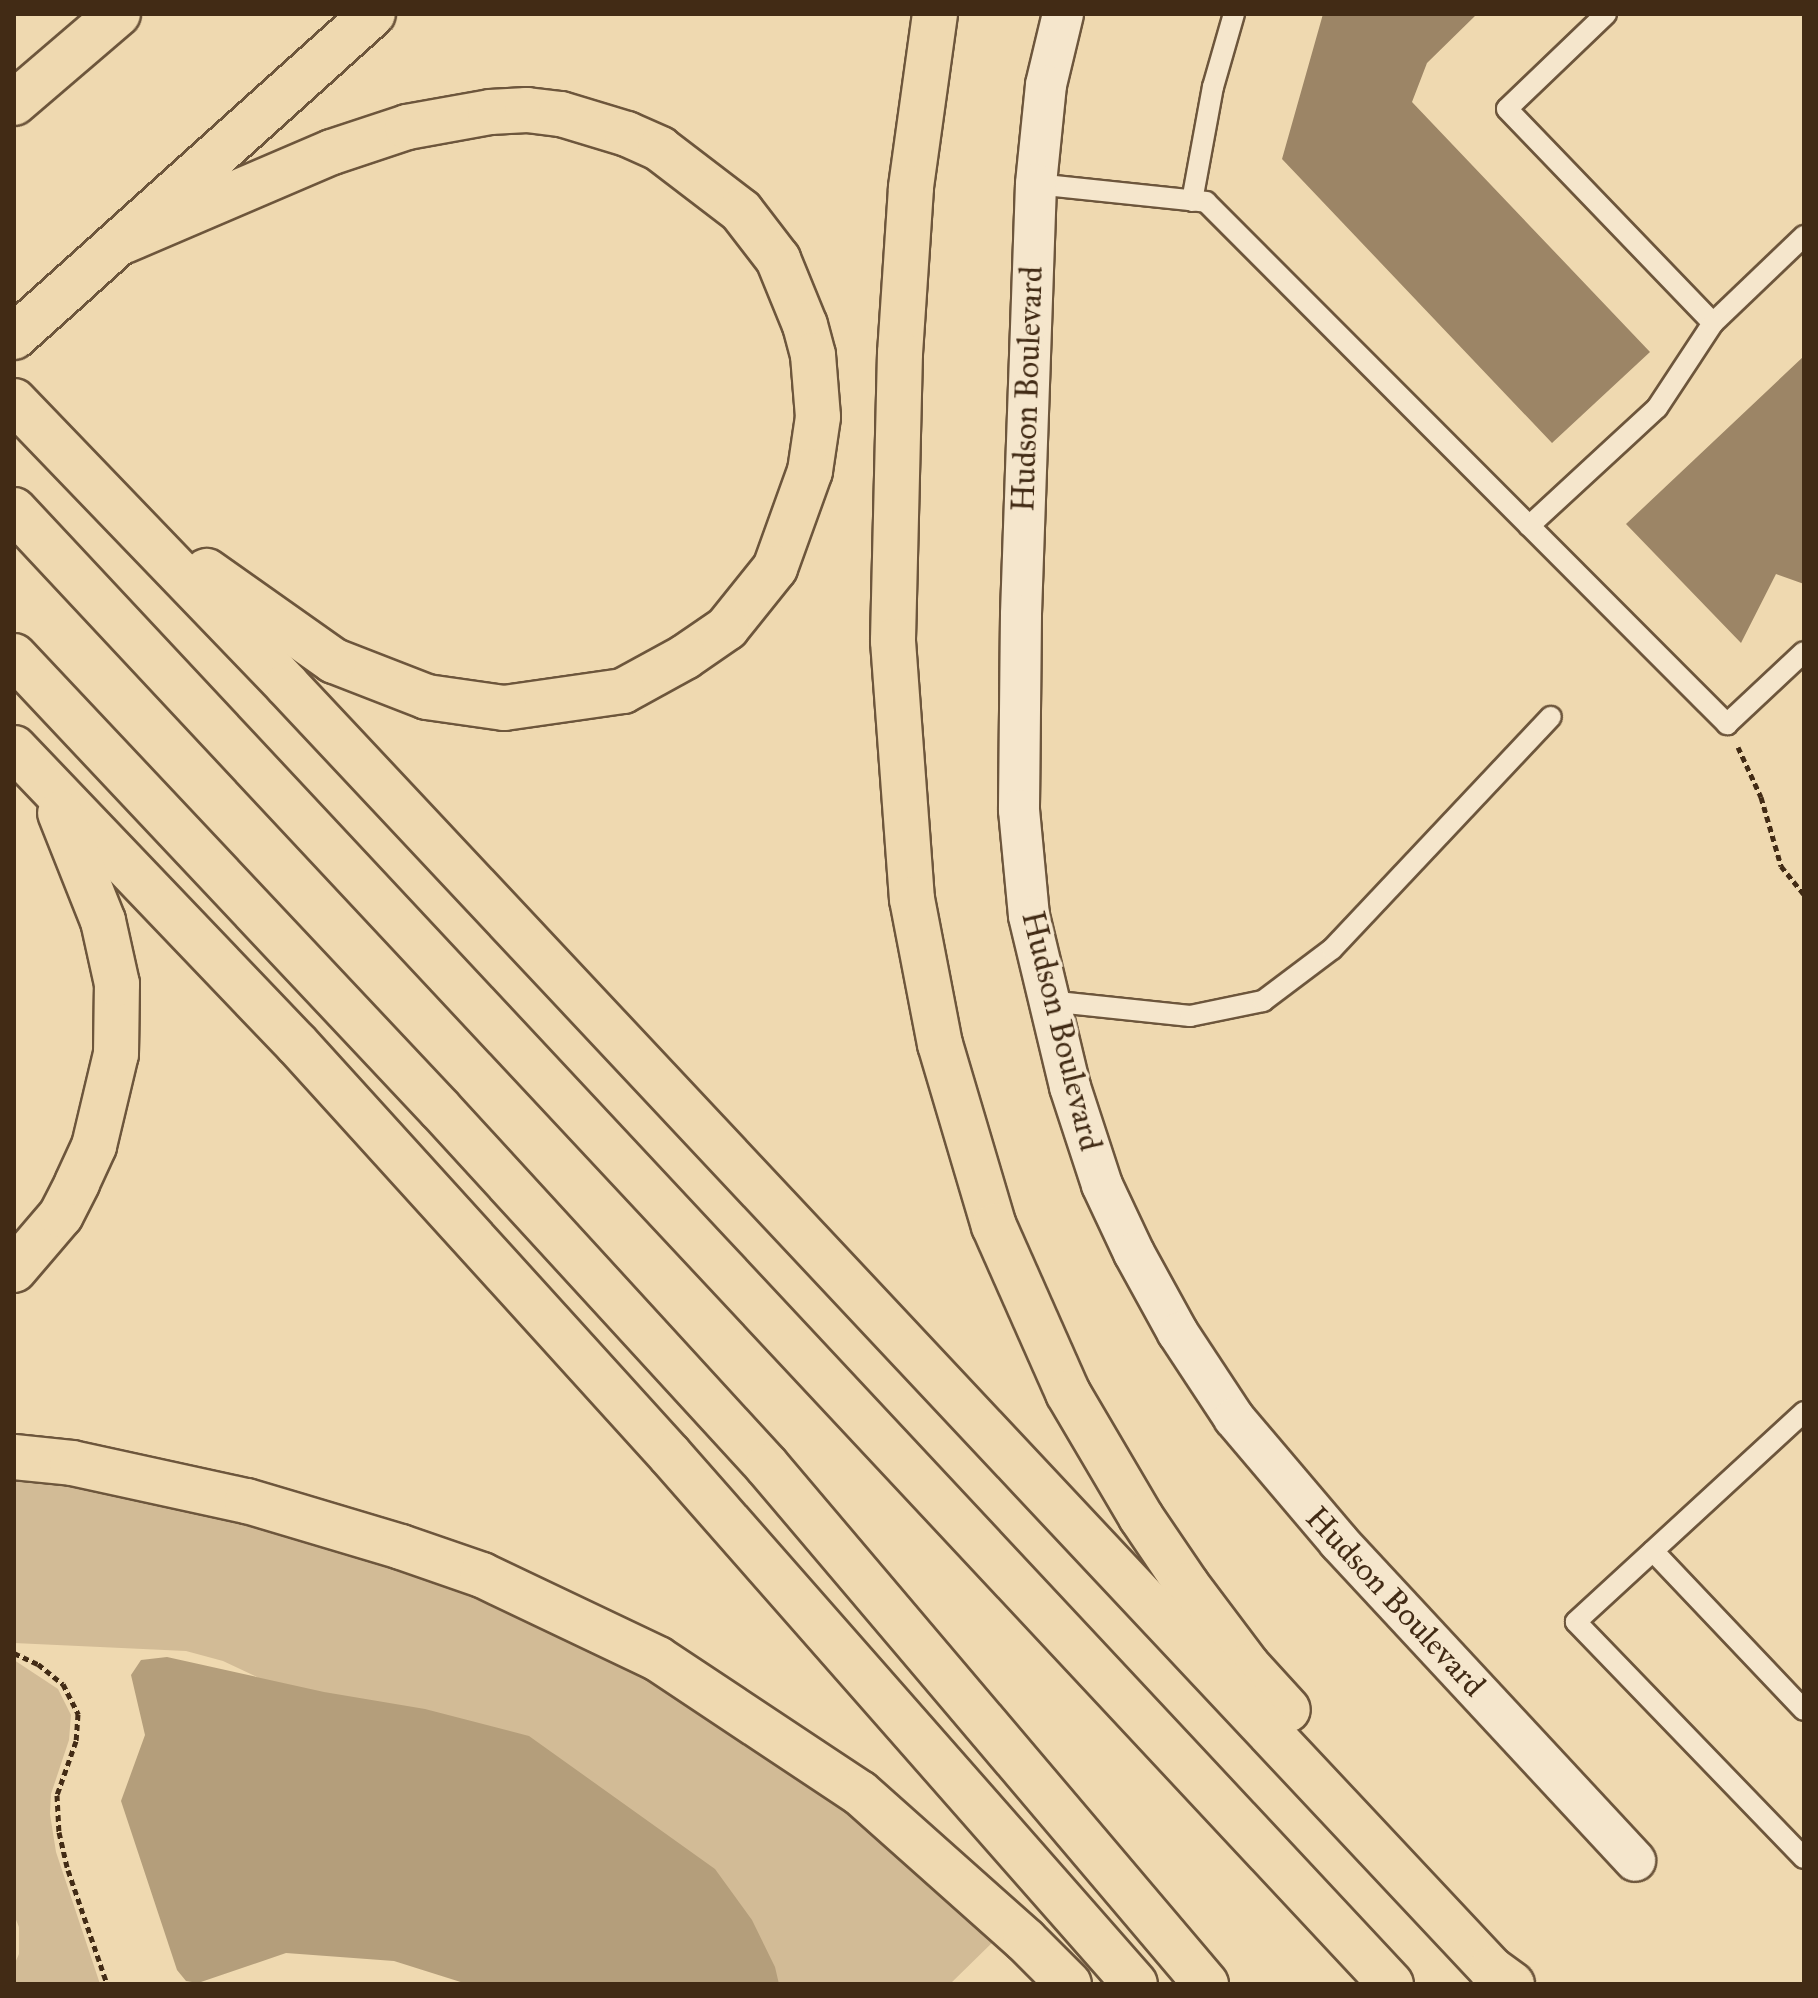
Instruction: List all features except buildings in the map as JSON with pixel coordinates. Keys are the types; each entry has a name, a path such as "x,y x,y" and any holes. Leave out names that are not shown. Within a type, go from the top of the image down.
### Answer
{"highway":[{"path":"14,88 73,14"},
{"path":"14,103 118,14"},
{"path":"14,337 373,14"},
{"path":"935,14 911,188 903,308 893,641 912,899 940,1044 964,1134 994,1226 1068,1393 1141,1517 1248,1666 1504,1945 1530,1984"},
{"path":"109,499 334,661 427,697 504,708 532,706 623,691 696,650 727,628 764,586 785,546 810,471 818,417 813,355 795,295 778,259 741,211 660,149 627,134 561,114 490,112 407,127 332,152 124,241"},
{"path":"14,401 287,685 1480,1957 1512,1984"},
{"path":"14,510 1391,1984"},
{"path":"14,656 440,1109 767,1466 1206,1984"},
{"path":"14,748 53,800 91,887 114,967 119,1012 111,1083 94,1146 61,1215 14,1270"},
{"path":"14,748 297,1044 660,1443 1135,1984"},
{"path":"14,1457 72,1463 233,1498 401,1547 482,1575 658,1659 757,1721 860,1793 1069,1984"}],"street":[{"name":"Hudson Boulevard","path":"1063,14 1046,85 1036,184 1021,599 1019,810 1029,916 1070,1087 1102,1185 1178,1333 1234,1418 1339,1542 1635,1861"}],"lane":[{"path":"1192,201 1213,87 1234,14"},
{"path":"1606,14 1507,109 1713,323"},
{"path":"1036,184 1206,202 1727,724 1804,652"},
{"path":"1529,526 1657,408 1713,323 1804,236"},
{"path":"1048,1001 1190,1016 1263,1001 1332,949 1551,717"},
{"path":"1804,1412 1576,1622 1804,1858"},
{"path":"1653,1551 1804,1710"}],"path":[{"path":"1727,724 1761,797 1781,866 1804,894"},
{"path":"14,1653 38,1664 63,1684 78,1714 76,1741 57,1795 59,1832 68,1870 107,1984"}],"shaded area":[{"path":"14,1480 127,1493 373,1552 593,1644 801,1770 999,1936 950,1984 656,1984 319,1715 255,1676 223,1661 186,1651 14,1643"},
{"path":"167,1657 324,1692 425,1709 529,1736 715,1869 752,1920 775,1967 779,1984 467,1984 394,1961 286,1953 198,1983 186,1981 177,1970 121,1801 145,1735 131,1675 141,1660"},
{"path":"14,1660 58,1689 71,1715 69,1740 51,1794 50,1814 56,1852 100,1984 14,1984 19,1927 14,1915"}]}
